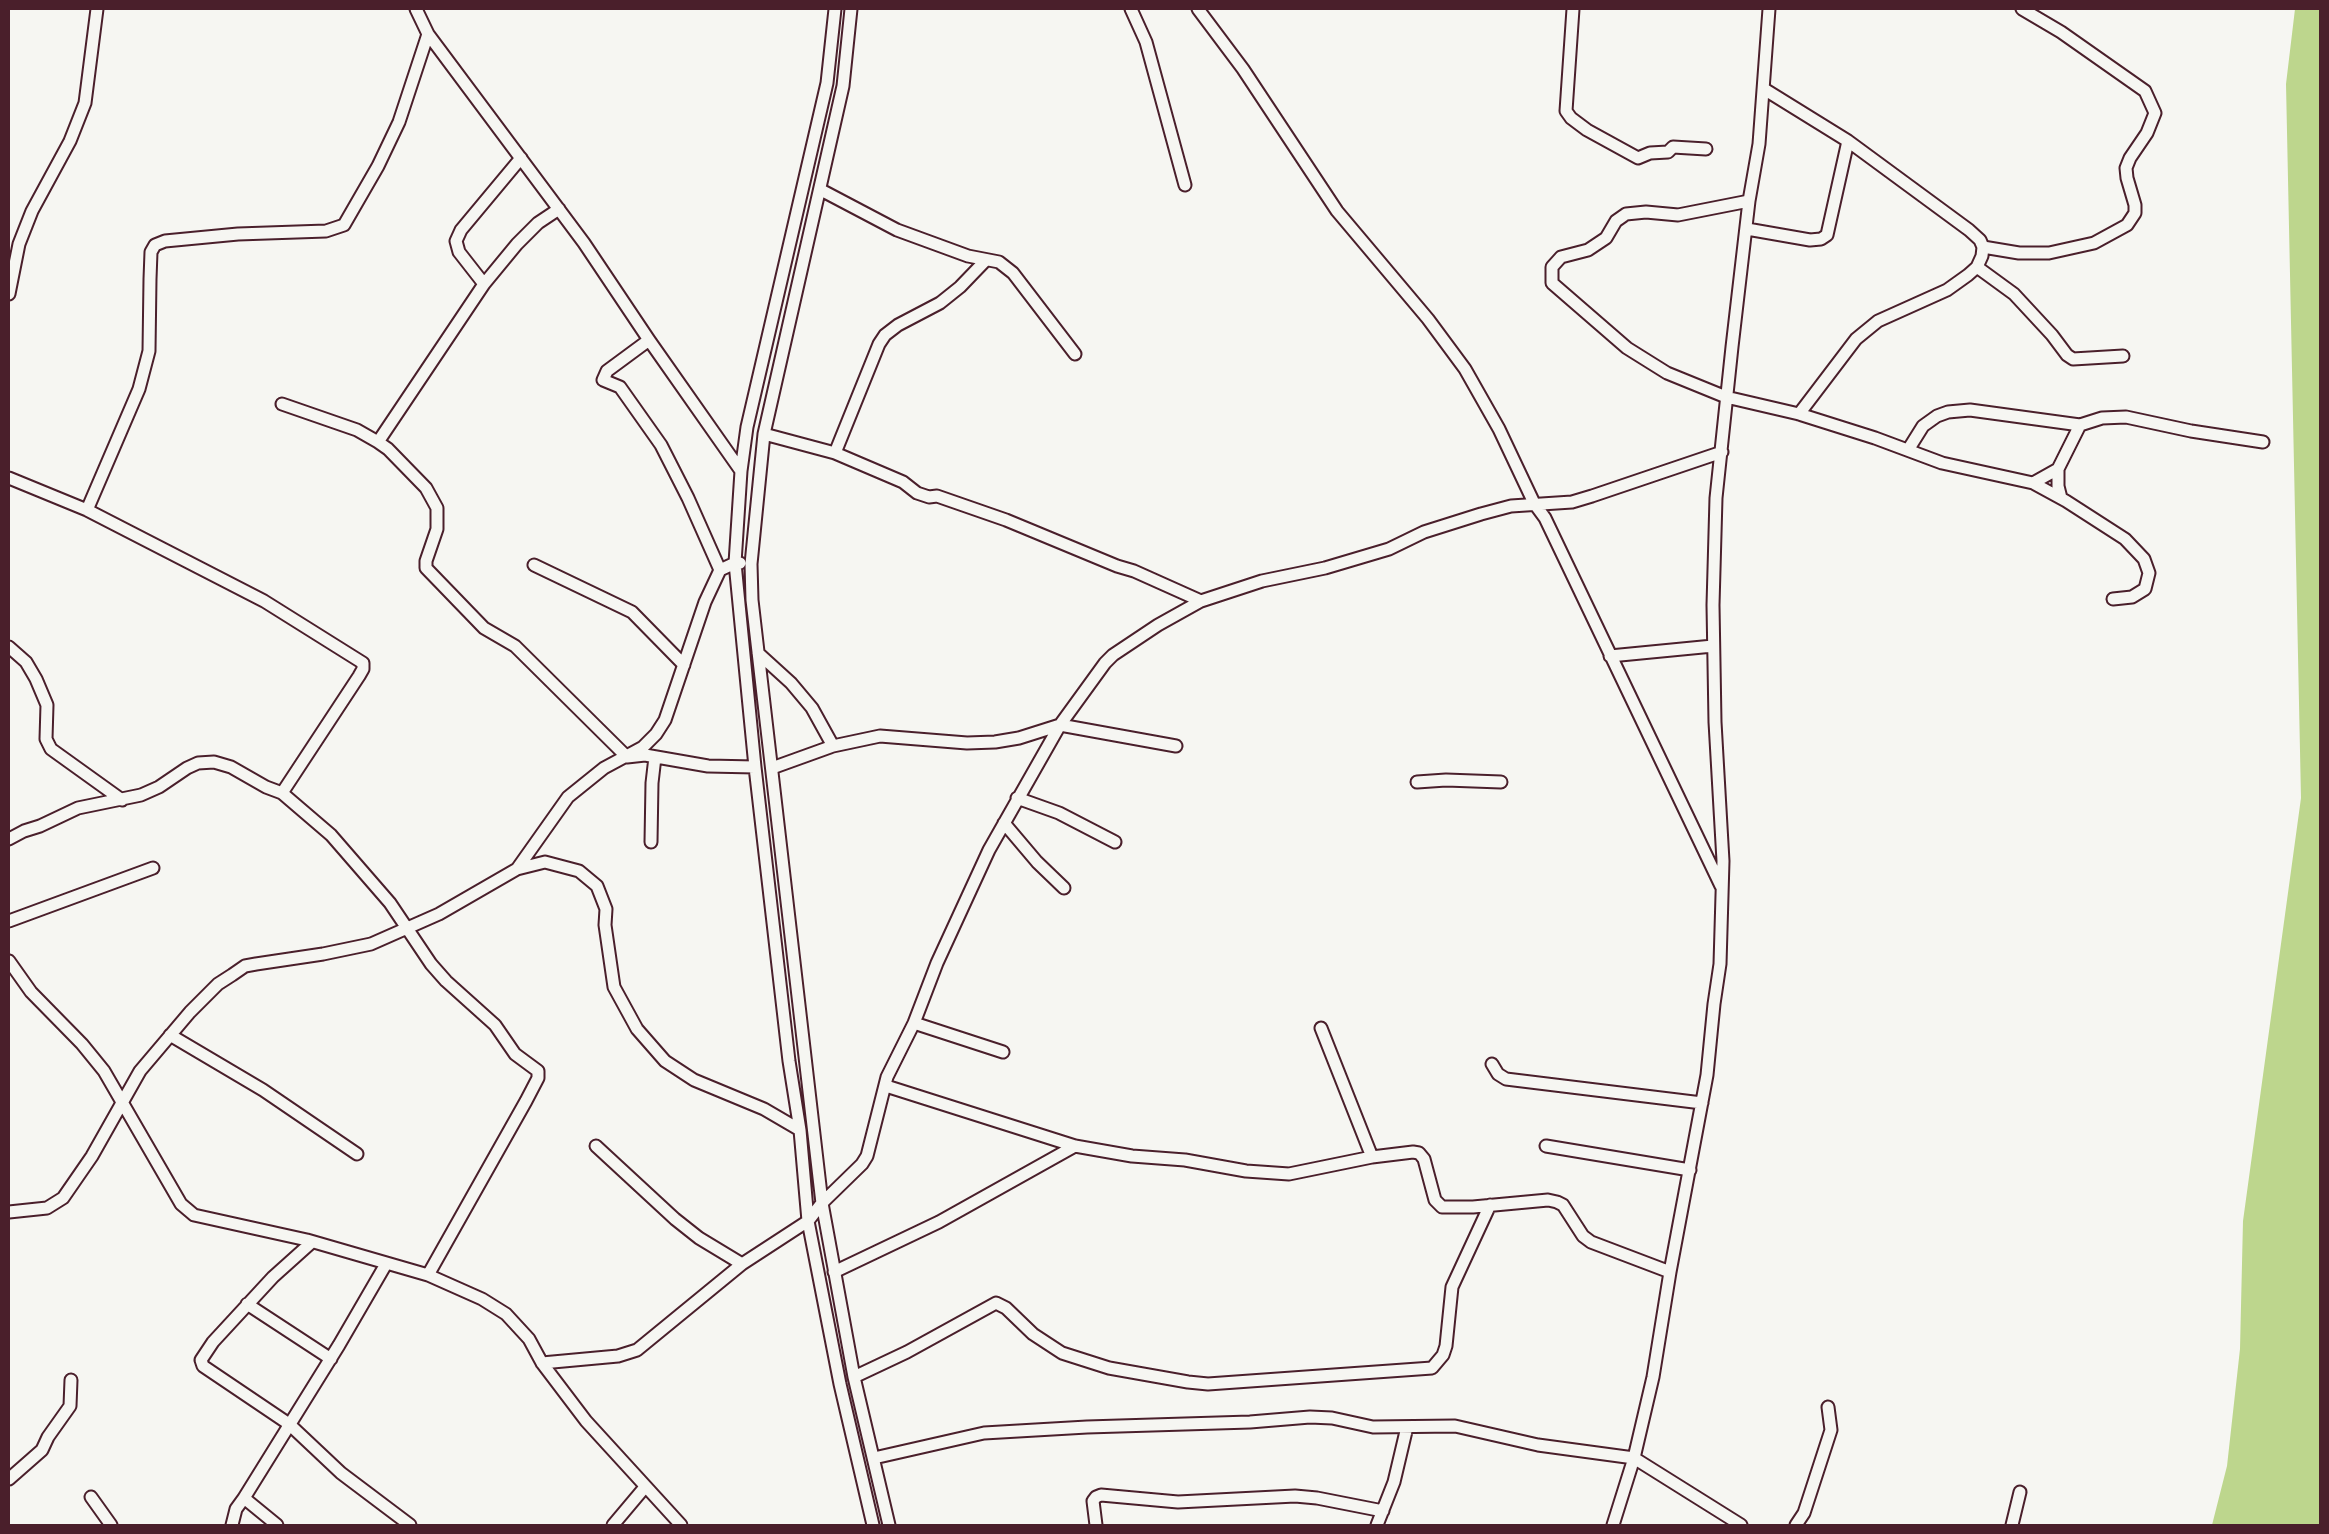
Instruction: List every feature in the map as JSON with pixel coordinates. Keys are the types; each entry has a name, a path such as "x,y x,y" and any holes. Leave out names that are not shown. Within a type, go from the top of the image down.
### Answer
{"street":[{"path":"9,294 19,244 32,211 70,141 85,103 97,9"},
{"path":"416,9 428,34 559,209 741,471"},
{"path":"835,9 828,83 747,427 741,471 735,563 755,768 789,1061 800,1130 808,1221 840,1384 873,1525"},
{"path":"851,9 843,86 821,190 764,434 751,564 752,600 822,1203 854,1377 889,1525"},
{"path":"1132,9 1146,42 1185,185"},
{"path":"1198,9 1243,69 1337,211 1428,319 1465,369 1499,429 1534,503 1545,518 1723,890"},
{"path":"1573,9 1566,111 1571,118 1587,130 1638,158 1650,153 1668,152 1673,147 1706,149"},
{"path":"1613,1525 1634,1458 1653,1377 1670,1272 1708,1075 1714,1004 1720,964 1723,890 1721,798 1715,722 1713,646 1716,498 1749,201 1759,144 1769,9"},
{"path":"1982,247 2019,254 2048,253 2094,243 2127,225 2135,213 2135,205 2126,168 2156,113 2145,91 2061,32 2022,9"},
{"path":"87,510 139,389 149,350 151,252 155,245 165,241 238,234 326,232 344,225 378,166 399,122 428,34"},
{"path":"1764,89 1848,141 1970,230 1980,240 1982,247 1982,256 1977,267 1947,290 1878,321 1856,339 1799,414"},
{"path":"1747,230 1810,240 1821,239 1827,235 1848,141"},
{"path":"484,284 459,252 456,241 460,230 521,158"},
{"path":"821,190 897,230 984,261 999,262 1013,272 1075,354"},
{"path":"1749,201 1678,215 1646,212 1626,214 1616,221 1606,238 1588,250 1561,258 1552,267 1552,283 1627,348 1667,373 1726,397 1799,414 1942,463 2034,483 2061,498 2125,539 2144,559 2150,573 2145,589 2132,597 2113,599"},
{"path":"378,442 484,284 516,244 538,223 559,209"},
{"path":"835,453 879,344 885,335 898,325 940,303 960,287 984,261"},
{"path":"1977,267 2014,294 2052,335 2067,355 2073,359 2123,356"},
{"path":"649,340 607,371 603,380 620,387 661,445 688,498 720,570"},
{"path":"282,404 357,430 388,449 426,488 434,499 437,508 437,529 426,561 426,568 484,628 522,652 627,757 655,757 708,766 755,768"},
{"path":"1908,450 1924,426 1937,416 1948,412 1970,410 2080,425 2102,418 2126,418 2263,442"},
{"path":"2061,498 2058,486 2058,469 2080,425"},
{"path":"764,434 835,453 904,482 917,494 929,497 937,496 1006,520 1134,571 1201,601"},
{"path":"542,1363 618,1356 637,1350 742,1264 808,1221 822,1203 855,1172 867,1156 887,1077 914,1023 937,963 989,850 1060,725 1105,663 1113,655 1158,625 1201,601 1262,581 1325,568 1389,549 1424,532 1481,514 1534,503 1572,502 1722,452"},
{"path":"2034,483 2058,469"},
{"path":"9,478 87,510 264,601 363,663 363,669 359,676 302,759 282,793"},
{"path":"517,869 568,797 604,768 643,747 656,734 666,720 705,602 720,570 735,563 751,564"},
{"path":"534,565 632,612 684,665"},
{"path":"1610,656 1713,646"},
{"path":"9,647 26,662 36,680 46,705 46,739 52,749 122,800"},
{"path":"758,653 791,683 812,708 833,746"},
{"path":"772,768 833,746 880,736 967,743 995,742 1019,738 1060,725 1176,746"},
{"path":"651,842 652,783 655,757"},
{"path":"9,839 78,808 122,800 159,787 187,768 198,763 214,762 232,767 266,787 282,793 331,835 390,903 431,964 446,981 495,1025 515,1054 538,1071 538,1078 526,1101 428,1275"},
{"path":"1417,782 1446,780 1501,782"},
{"path":"1017,798 1059,813 1114,842"},
{"path":"1004,823 1037,862 1064,888"},
{"path":"9,1212 47,1208 63,1198 92,1156 140,1071 170,1035 218,984 245,966 371,944 438,914 517,869 545,862 579,871 597,886 606,909 605,925 614,987 637,1029 649,1045 665,1061 694,1080 743,1098 800,1130"},
{"path":"9,921 153,868"},
{"path":"9,961 31,992 82,1044 104,1071 181,1204 194,1215 312,1242 428,1275 482,1299 506,1314 530,1339 542,1363 586,1421 681,1525"},
{"path":"914,1023 1003,1052"},
{"path":"1321,1028 1372,1158"},
{"path":"170,1035 263,1090 357,1154"},
{"path":"1492,1064 1498,1074 1506,1079 1702,1103"},
{"path":"886,1086 1075,1146 1271,1173 1289,1174 1372,1158 1413,1152 1419,1153 1424,1159 1437,1204 1442,1207 1548,1200 1557,1202 1563,1205 1583,1236 1590,1242 1670,1272"},
{"path":"596,1146 675,1219 699,1238 742,1264"},
{"path":"834,1272 939,1222 1075,1146"},
{"path":"1546,1146 1690,1170"},
{"path":"854,1377 907,1352 996,1303 1006,1308 1033,1334 1062,1353 1109,1368 1188,1382 1208,1384 1432,1368 1443,1355 1446,1346 1452,1287 1490,1205"},
{"path":"312,1242 247,1304 204,1353 201,1360 203,1366 289,1424 341,1474 410,1525"},
{"path":"232,1525 236,1509 331,1359 386,1264"},
{"path":"247,1304 331,1359"},
{"path":"9,1479 42,1450 48,1437 70,1406 71,1380"},
{"path":"1796,1525 1804,1513 1831,1430 1828,1407"},
{"path":"874,1458 984,1433 1050,1429 1250,1422 1310,1417 1332,1418 1374,1427 1455,1426 1538,1445 1634,1458 1741,1525"},
{"path":"1377,1525 1394,1482 1407,1427"},
{"path":"613,1525 645,1487"},
{"path":"2012,1525 2020,1492"},
{"path":"1096,1525 1093,1501 1096,1497 1101,1496 1178,1502 1295,1496 1317,1498 1383,1511"},
{"path":"91,1497 111,1525"},
{"path":"244,1498 276,1525"}],"green space":[{"path":"2295,9 2320,9 2320,1525 2212,1525 2227,1466 2240,1349 2243,1221 2301,798 2286,84"}]}
